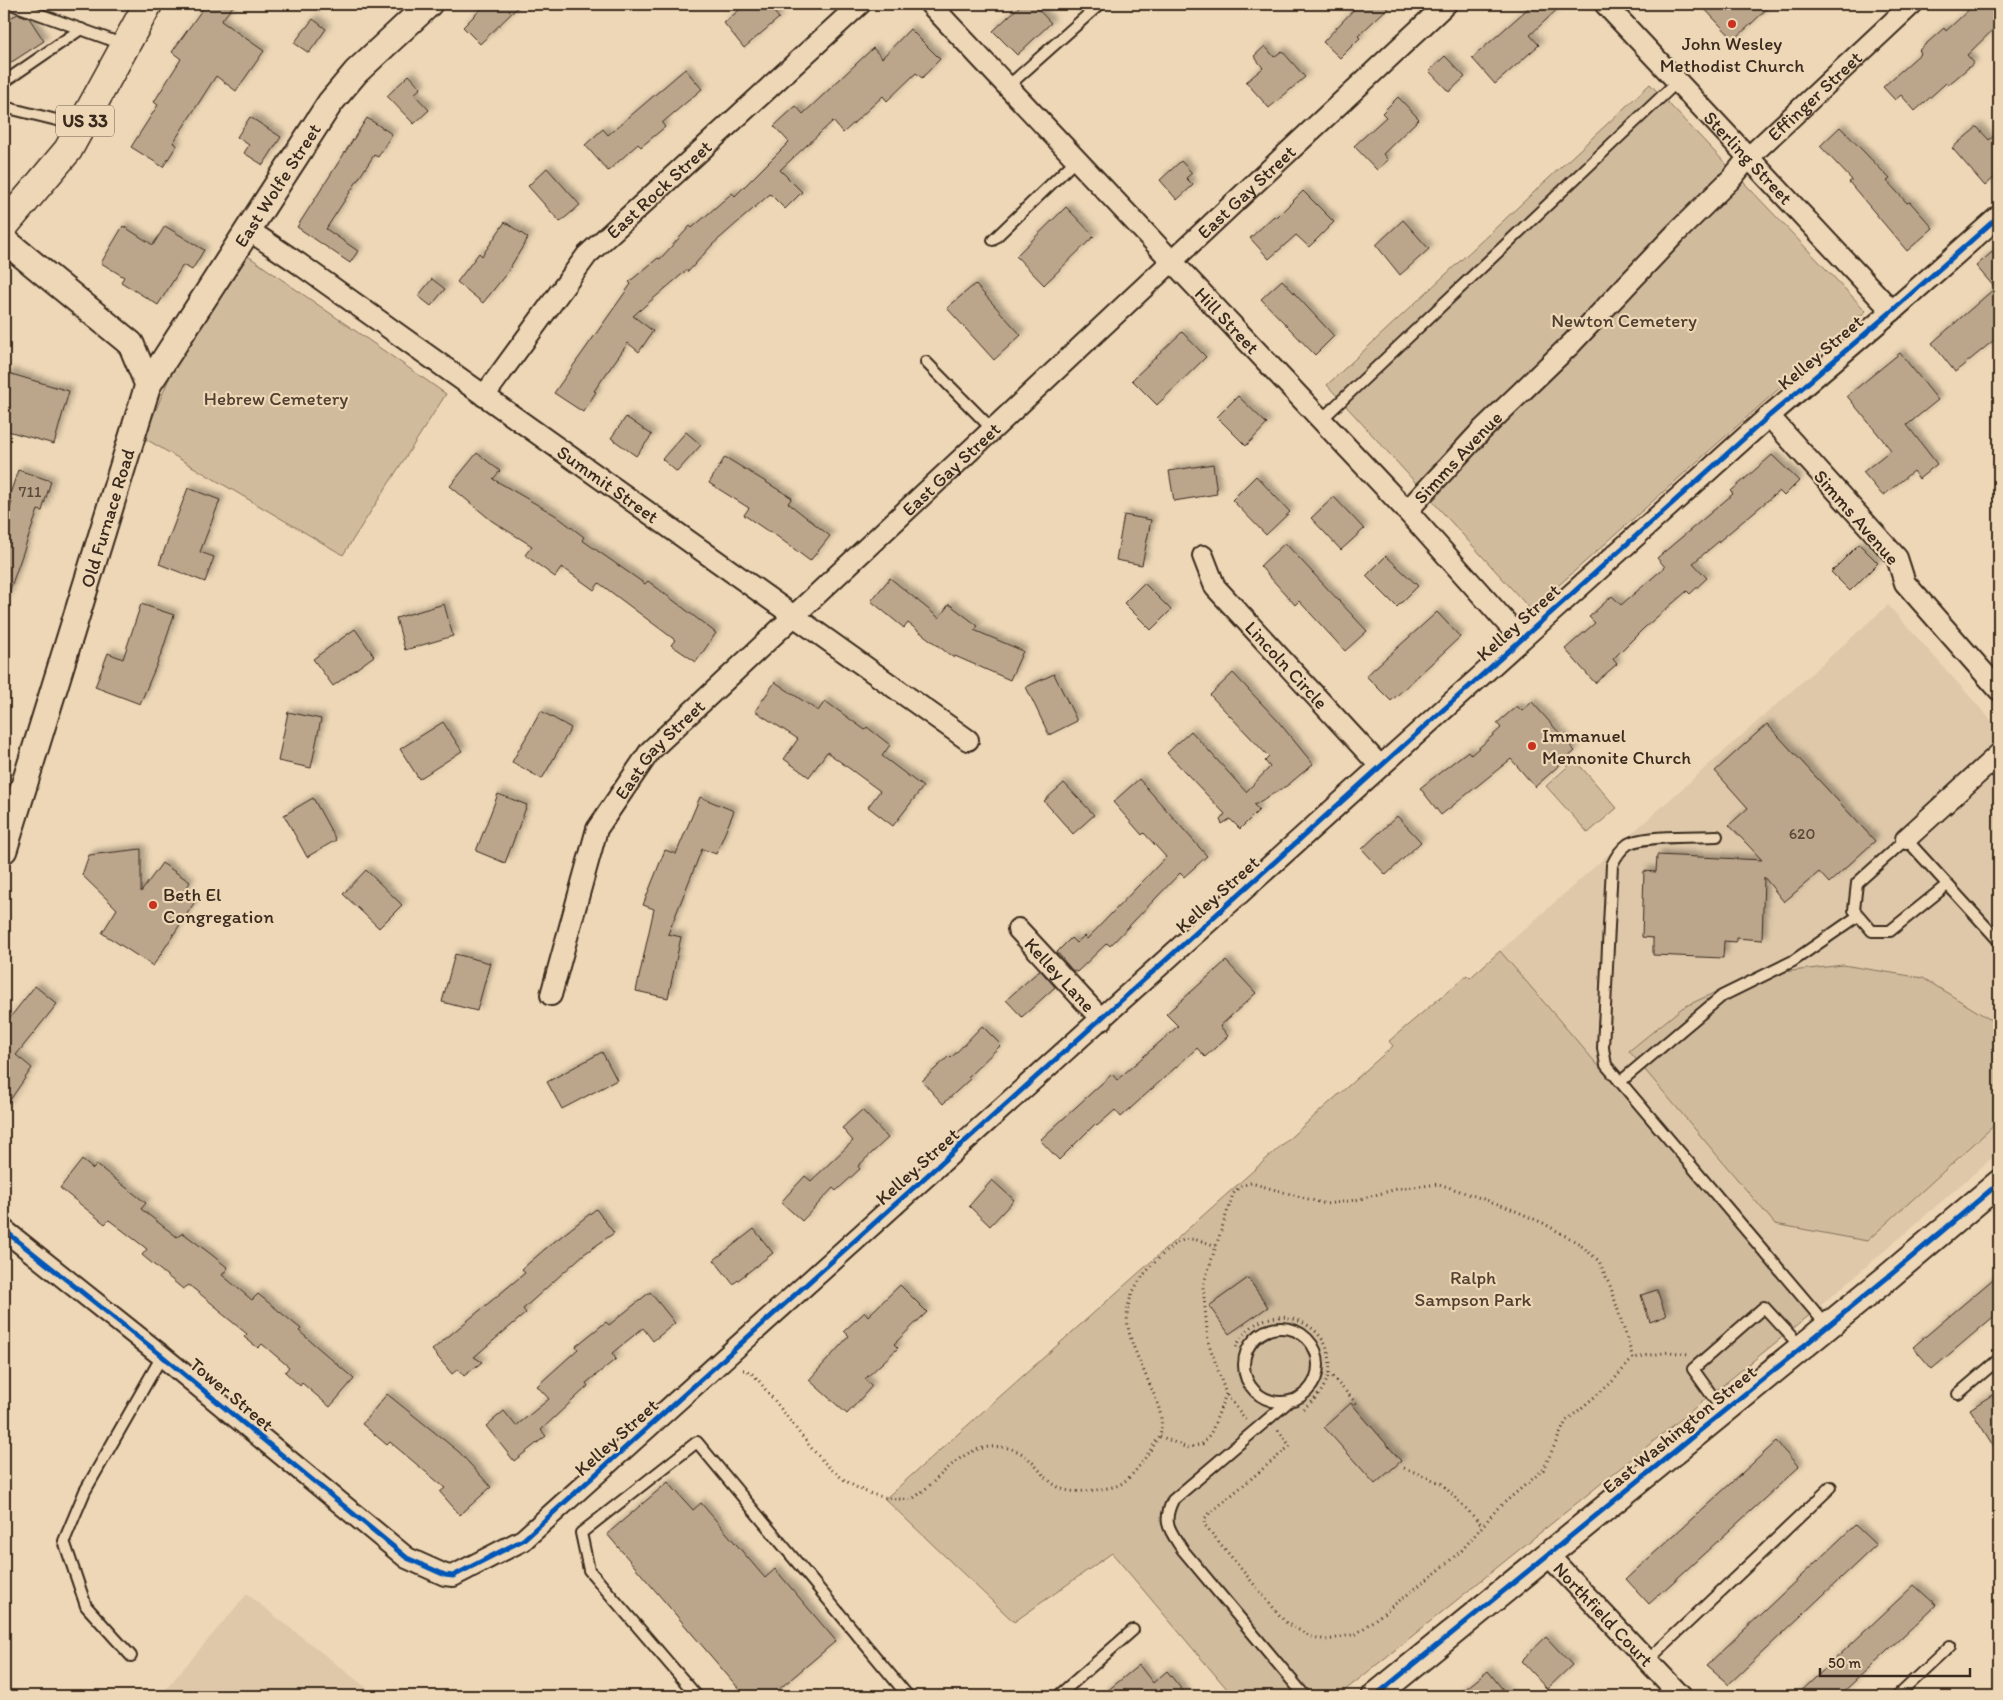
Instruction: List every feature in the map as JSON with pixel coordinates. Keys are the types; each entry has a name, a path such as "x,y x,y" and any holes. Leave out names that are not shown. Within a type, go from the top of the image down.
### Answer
{"main road":[{"name":"US 33","path":"4,226 68,150 148,4"}],"street":[{"name":"East Wolfe Street","path":"148,385 342,86 429,4"},
{"name":"East Rock Street","path":"484,396 587,255 860,4"},
{"name":"Hill Street","path":"930,4 1407,511 1521,639"},
{"name":"East Gay Street","path":"551,994 597,829 650,751 1446,4"},
{"name":"Sterling Street","path":"1605,4 1892,311"},
{"name":"Effinger Street","path":"1635,276 1731,179 1748,157 1912,4"},
{"name":"Kelley Street","path":"446,1575 453,1576 523,1540 1102,1020 1768,416 1892,311 1999,216"},
{"name":"Summit Street","path":"247,230 298,263 792,617 968,740"},
{"path":"4,240 131,344 148,385"},
{"name":"Simms Avenue","path":"1407,511 1482,430 1572,343 1635,276"},
{"name":"Old Furnace Road","path":"4,850 148,385"},
{"name":"Simms Avenue","path":"1768,416 1897,558 1905,582 1999,690"},
{"name":"Lincoln Circle","path":"1203,556 1215,587 1380,766"},
{"path":"1906,839 1996,764"},
{"name":"Kelley Lane","path":"1018,929 1102,1020"},
{"name":"East Washington Street","path":"1375,1696 1828,1327 1999,1183"},
{"name":"Tower Street","path":"4,1230 162,1356 407,1558 446,1575"},
{"name":"Northfield Court","path":"1548,1555 1681,1696"}],"lane":[{"path":"11,4 125,45"},
{"path":"1008,87 1100,4"},
{"path":"4,82 81,29"},
{"path":"1321,420 1678,81"},
{"path":"4,108 82,126"},
{"path":"993,240 1076,160"},
{"path":"926,362 992,429"},
{"path":"1717,836 1644,840 1630,843 1617,853 1612,865 1602,1048 1606,1065 1828,1327"},
{"path":"1947,885 1890,931 1872,931 1854,910 1857,883 1906,839 1999,941"},
{"path":"1620,1082 1722,996 1793,961 1858,916"},
{"path":"1723,1412 1693,1369 1764,1307 1802,1348"},
{"path":"1287,1403 1274,1403 1262,1398 1252,1389 1245,1378 1243,1365 1246,1352 1252,1341 1262,1332 1275,1328 1292,1330 1308,1338 1315,1348 1318,1359 1318,1371 1308,1392 1298,1399 1287,1403 1174,1500 1166,1514 1169,1528 1182,1549 1305,1696"},
{"path":"131,1656 86,1606 64,1540 85,1491 162,1356"},
{"path":"1958,1394 1999,1359"},
{"path":"697,1696 589,1570 581,1533 697,1442 908,1696"},
{"path":"1647,1661 1831,1487"},
{"path":"1058,1696 1133,1630"},
{"path":"1897,1696 1950,1646"}],"path":[{"path":"1248,1423 1226,1394 1208,1341 1203,1298 1203,1286 1233,1194 1245,1184 1251,1183 1273,1187 1326,1204 1356,1200 1397,1189 1439,1184 1504,1206 1543,1223 1590,1252 1604,1271 1634,1358"},
{"path":"741,1370 750,1372 762,1385 806,1441 839,1477 872,1495 912,1499 962,1457 976,1449 990,1447 1006,1448 1022,1454 1033,1461 1060,1488 1082,1492 1108,1488 1126,1481 1160,1436 1162,1428 1159,1407 1128,1331 1126,1313 1133,1290 1146,1273 1172,1246 1186,1239 1196,1238 1216,1246"},
{"path":"1236,1347 1248,1329 1261,1320 1280,1316 1296,1318 1309,1325 1320,1336 1329,1356 1329,1372 1320,1392 1297,1414"},
{"path":"1284,1425 1278,1430 1290,1446 1204,1521 1206,1528 1286,1623 1312,1637 1327,1640 1356,1634 1438,1572 1462,1550 1482,1525 1542,1470 1566,1421 1611,1383 1634,1358 1680,1352 1697,1356"},
{"path":"1329,1372 1357,1404"},
{"path":"1160,1436 1178,1446 1187,1448 1202,1444 1211,1434 1226,1394"},
{"path":"1404,1468 1441,1483 1482,1525"}],"shaded area":[{"path":"1888,605 1999,729 1999,1152 1811,1314 1500,951"},
{"path":"247,1594 377,1696 160,1696"}],"green space":[{"name":"Newton Cemetery","path":"1650,84 1866,311 1531,610 1327,385"},
{"name":"Hebrew Cemetery","path":"248,256 446,394 343,555 144,438 173,369"},
{"path":"1575,760 1617,808 1588,833 1546,786"},
{"name":"Ralph Sampson Park","path":"1500,951 1811,1314 1338,1696 1233,1696 1112,1553 1014,1622 885,1499 1393,1046 1389,1041 1467,975 1470,978"},
{"path":"1843,965 1923,978 1999,1025 1999,1121 1867,1241 1775,1224 1629,1051 1682,1008 1749,976"}],"building":[{"path":"206,4 235,4 221,21 264,51 236,91 216,76 173,143 177,145 163,167 131,147 158,105 154,102 181,59 172,52"},
{"path":"486,4 521,4 480,44 463,27"},
{"path":"746,4 767,4 779,18 744,48 724,23"},
{"path":"1022,4 1033,4 1051,23 1017,55 993,31"},
{"path":"1359,4 1392,4 1358,36 1360,38 1340,58 1323,42"},
{"path":"1533,4 1563,4 1530,35 1539,45 1495,84 1472,58"},
{"name":"John Wesley Methodist Church","path":"1700,4 1772,4 1734,40"},
{"path":"1975,4 1987,4 1999,16 1999,24 1967,55 1974,63 1948,85 1946,83 1915,111 1901,95 1895,100 1883,87 1921,53 1919,50 1944,28 1946,31"},
{"path":"18,14 29,18 44,41 4,67 4,21"},
{"path":"313,19 326,29 309,53 294,43"},
{"path":"910,29 940,59 922,78 916,73 887,101 883,96 843,133 833,121 780,170 802,192 785,209 770,194 712,245 688,272 687,270 633,316 653,331 639,352 628,343 594,391 596,392 583,412 554,393 631,284 629,282 658,258 660,259 690,226 692,228 732,193 735,196 789,142 774,126 796,106 803,114 873,48 882,58"},
{"path":"1265,46 1274,57 1282,51 1305,77 1269,108 1246,82 1263,68 1254,56"},
{"path":"1445,56 1465,77 1449,92 1429,71"},
{"path":"685,69 702,89 662,123 665,127 641,147 638,144 608,171 585,145 603,129 608,135"},
{"path":"409,75 421,88 414,94 429,110 414,124 387,96"},
{"path":"1398,97 1419,119 1383,154 1388,160 1377,170 1354,146 1386,117 1382,113"},
{"path":"250,117 281,137 263,165 244,153 249,145 237,137"},
{"path":"367,118 392,134 378,157 374,155 326,229 358,251 350,263 297,227"},
{"path":"1840,127 1890,179 1887,181 1907,203 1910,202 1933,228 1907,251 1849,182 1852,180 1820,146"},
{"path":"1977,127 1989,140 1999,132 1999,173 1985,186 1952,148"},
{"path":"1181,161 1192,173 1186,178 1193,185 1177,200 1160,180"},
{"path":"547,168 580,205 560,222 528,186"},
{"path":"1303,191 1334,222 1309,247 1296,235 1269,259 1250,238 1274,216 1276,218"},
{"path":"1066,207 1094,236 1044,285 1016,256"},
{"path":"1403,220 1429,249 1400,275 1376,245"},
{"path":"505,222 528,238 506,274 483,303 457,282 479,253 482,256"},
{"path":"123,226 153,245 165,226 204,250 192,270 183,265 158,305 121,282 124,277 101,263"},
{"path":"1999,246 1999,336 1955,372 1932,343 1995,288 1976,266"},
{"path":"432,279 445,289 431,306 418,296"},
{"path":"1282,280 1334,336 1315,355 1261,299"},
{"path":"975,284 1021,335 994,360 947,308"},
{"path":"1182,332 1206,357 1157,405 1132,380"},
{"path":"1900,353 1938,400 1907,425 1937,464 1919,479 1913,471 1883,496 1863,472 1891,450 1847,396"},
{"path":"8,373 69,391 54,444 4,430 4,388"},
{"path":"1238,396 1267,424 1246,446 1217,417"},
{"path":"626,417 652,435 636,456 611,438"},
{"path":"686,432 701,445 677,472 662,459"},
{"path":"477,453 500,471 493,479 555,515 584,537 582,540 645,584 648,581 716,633 696,662 671,645 675,640 599,583 594,590 562,567 555,577 525,555 532,546 492,521 450,486"},
{"path":"1772,455 1799,481 1784,496 1779,491 1693,563 1707,578 1690,594 1687,591 1643,629 1613,659 1617,664 1595,683 1565,649 1595,623 1589,617 1612,596 1621,605 1665,567 1657,558 1733,494 1731,491"},
{"path":"725,457 792,498 788,503 830,536 810,561 770,531 744,515 749,508 709,483"},
{"path":"1213,464 1217,494 1174,501 1169,471"},
{"path":"18,470 51,481 42,511 38,510 6,601 4,601 4,524 12,502 8,500"},
{"path":"1256,476 1290,512 1266,535 1232,500"},
{"path":"188,488 220,500 200,552 214,557 205,582 159,564"},
{"path":"1334,497 1364,529 1341,550 1311,518"},
{"path":"1124,515 1151,520 1142,565 1116,560"},
{"path":"1285,543 1367,631 1345,651 1299,601 1295,605 1260,566"},
{"path":"1859,544 1878,563 1850,591 1831,572"},
{"path":"1386,556 1418,586 1397,607 1366,576"},
{"path":"890,578 939,618 949,604 978,626 974,630 1023,651 1010,680 955,656 954,658 908,623 904,628 871,601"},
{"path":"1144,583 1171,610 1151,630 1124,603"},
{"path":"141,604 174,615 162,652 140,704 95,687 108,653 123,659"},
{"path":"444,604 453,636 405,650 396,618"},
{"path":"1437,612 1460,637 1391,701 1366,676"},
{"path":"355,629 374,656 333,686 313,659"},
{"path":"1233,673 1277,720 1313,764 1288,785 1254,805 1259,810 1240,829 1230,819 1222,824 1220,820 1225,814 1167,753 1191,731 1246,792 1270,767 1265,761 1269,757 1210,695"},
{"path":"1054,674 1077,721 1049,735 1026,687"},
{"path":"775,682 818,711 825,701 865,730 867,727 890,745 882,756 923,787 893,826 868,807 880,791 827,752 809,777 784,759 798,739 755,711"},
{"path":"1532,702 1575,751 1535,787 1511,759 1441,815 1420,788 1468,751 1471,755 1501,728 1497,723 1517,706 1522,711"},
{"path":"541,711 571,728 542,779 512,762"},
{"path":"288,712 321,719 311,768 278,761"},
{"path":"443,722 462,751 419,779 400,749"},
{"path":"1767,724 1875,841 1829,883 1819,872 1784,902 1764,877 1762,940 1736,938 1736,942 1724,941 1723,958 1653,955 1653,938 1642,937 1644,871 1656,872 1657,855 1762,860 1729,825 1748,808 1715,771"},
{"path":"1139,779 1207,856 1184,877 1180,873 1110,946 1107,943 1077,972 1072,970 1057,952 1071,938 1076,943 1084,936 1087,939 1166,857 1144,833 1142,835 1113,802"},
{"path":"1064,783 1094,815 1073,834 1044,801"},
{"path":"498,794 527,805 505,863 476,851"},
{"path":"700,797 734,811 716,854 702,849 668,934 681,937 668,998 636,991 654,909 643,905 665,850 676,854"},
{"path":"313,798 336,840 307,857 284,815"},
{"path":"1397,816 1421,842 1386,875 1362,849"},
{"name":"Beth El Congregation","path":"141,849 141,892 162,863 190,882 184,893 196,900 153,966 102,933 117,909 82,875 89,855"},
{"path":"366,870 402,905 379,928 343,894"},
{"path":"455,954 490,963 477,1011 442,1002"},
{"path":"1226,961 1256,993 1220,1026 1228,1036 1205,1057 1197,1048 1121,1117 1115,1110 1097,1126 1095,1124 1059,1160 1040,1140 1112,1074 1117,1080 1178,1026 1166,1014"},
{"path":"1040,970 1055,987 1022,1017 1006,1000"},
{"path":"35,986 57,1004 16,1055 32,1068 4,1109 4,1025"},
{"path":"982,1026 1001,1045 968,1077 970,1079 943,1104 922,1081 949,1056 951,1058"},
{"path":"602,1052 617,1080 562,1109 547,1082"},
{"path":"862,1110 888,1138 858,1166 860,1169 836,1191 833,1188 802,1221 781,1202 805,1176 811,1181 853,1141 842,1128"},
{"path":"82,1160 93,1169 97,1165 146,1203 141,1209 177,1237 183,1233 212,1255 228,1268 222,1275 252,1300 258,1294 301,1329 299,1331 354,1379 330,1407 302,1383 300,1386 285,1372 289,1367 262,1344 258,1348 244,1337 247,1334 189,1285 183,1289 142,1255 147,1249 109,1220 105,1224 60,1188"},
{"path":"992,1180 1014,1200 990,1226 969,1206"},
{"path":"596,1209 614,1233 584,1254 523,1309 526,1313 474,1357 482,1362 464,1376 458,1369 452,1374 432,1350 525,1273 522,1269 545,1249"},
{"path":"754,1229 773,1253 733,1284 714,1260"},
{"path":"1999,1274 1999,1312 1932,1369 1913,1347"},
{"path":"1248,1278 1268,1307 1229,1334 1209,1306"},
{"path":"900,1285 927,1312 894,1344 898,1348 865,1379 872,1386 847,1414 809,1380 849,1336 844,1331 865,1312 868,1316"},
{"path":"1657,1290 1666,1316 1650,1322 1641,1295"},
{"path":"650,1292 675,1323 653,1341 643,1328 612,1353 616,1359 586,1383 588,1386 541,1430 546,1436 514,1461 486,1426 504,1411 516,1426 549,1399 537,1386 578,1349 576,1346 606,1322 609,1325"},
{"path":"387,1394 459,1452 491,1487 460,1515 440,1492 445,1488 390,1442 387,1445 362,1424"},
{"path":"1992,1395 1999,1406 1999,1455 1970,1409"},
{"path":"1351,1403 1401,1461 1375,1484 1324,1427"},
{"path":"1776,1442 1799,1467 1649,1604 1626,1579"},
{"path":"668,1482 693,1510 701,1503 765,1578 775,1569 836,1641 771,1696 745,1696 607,1534"},
{"path":"1855,1525 1876,1545 1729,1684 1707,1665"},
{"path":"1914,1585 1936,1605 1839,1696 1796,1696"},
{"path":"1546,1637 1572,1665 1547,1689 1521,1661"},
{"path":"1139,1665 1153,1683 1167,1671 1187,1696 1101,1696"},
{"path":"1488,1671 1508,1696 1457,1696"}],"cycle path":[{"path":"4,1230 162,1356 407,1558 445,1575 453,1576 523,1540 1769,416 1999,216"},
{"path":"1375,1696 1888,1277 1999,1183"}],"place":[{"name":"John Wesley Methodist Church","path":"1732,24"},
{"name":"Immanuel Mennonite Church","path":"1532,746"},
{"name":"Beth El Congregation","path":"153,905"}]}
